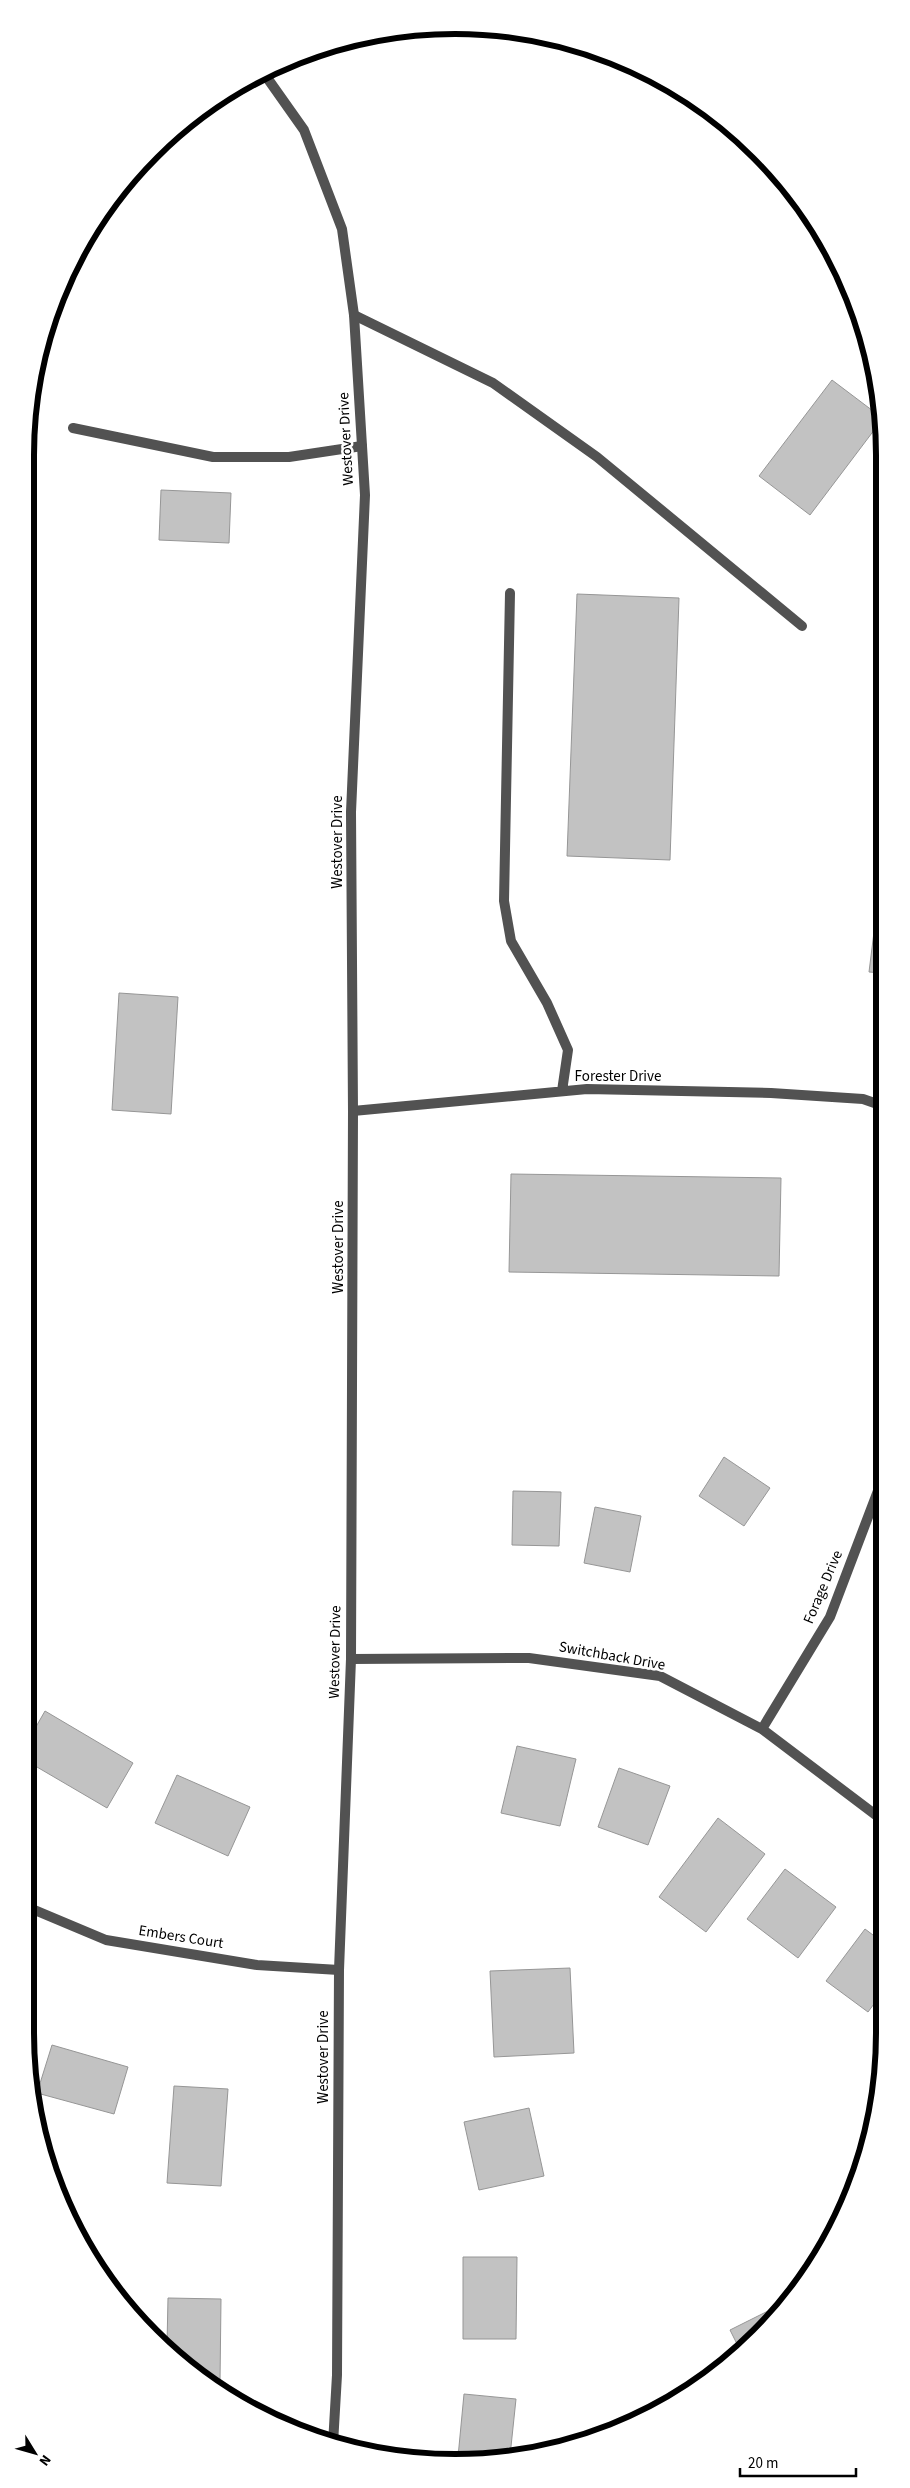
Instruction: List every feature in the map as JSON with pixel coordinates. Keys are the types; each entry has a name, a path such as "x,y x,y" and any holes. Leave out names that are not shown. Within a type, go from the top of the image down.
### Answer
{"street":[{"name":"Westover Drive","path":"267,78 304,130 342,229 354,315 364,495 351,812 353,1111 351,1659 338,1970 337,2375 333,2436"},
{"path":"354,315 493,383 597,457 802,626"},
{"path":"73,428 213,457 289,457 362,446"},
{"path":"510,593 504,901 511,941 547,1004 568,1050 562,1091"},
{"name":"Forester Drive","path":"353,1111 587,1089 771,1093 863,1099 876,1104"},
{"name":"Forage Drive","path":"762,1729 830,1617 876,1496"},
{"name":"Switchback Drive","path":"351,1659 529,1658 660,1676 762,1729 876,1816"},
{"name":"Embers Court","path":"34,1910 106,1940 257,1965 338,1970"}],"building":[{"path":"832,380 874,412 875,429 810,515 759,476"},
{"path":"161,490 231,493 229,543 159,540"},
{"path":"577,594 679,598 670,860 567,856"},
{"path":"876,916 876,972 869,972"},
{"path":"119,993 178,997 171,1114 112,1110"},
{"path":"511,1174 781,1178 779,1276 509,1272"},
{"path":"724,1457 770,1488 744,1526 699,1496"},
{"path":"513,1491 561,1492 559,1546 512,1545"},
{"path":"595,1507 641,1516 630,1572 584,1563"},
{"path":"45,1711 133,1763 107,1808 34,1765 34,1730"},
{"path":"517,1746 576,1759 560,1826 501,1813"},
{"path":"619,1768 670,1786 648,1845 598,1827"},
{"path":"177,1775 250,1807 228,1856 155,1823"},
{"path":"718,1818 765,1854 706,1932 659,1897"},
{"path":"785,1869 836,1907 798,1958 747,1919"},
{"path":"865,1929 876,1937 876,2001 868,2012 826,1981"},
{"path":"570,1968 574,2053 494,2057 490,1971"},
{"path":"52,2045 128,2067 114,2114 38,2093"},
{"path":"174,2086 228,2089 221,2186 167,2183"},
{"path":"529,2108 544,2176 479,2190 464,2122"},
{"path":"463,2257 517,2257 516,2339 463,2339"},
{"path":"168,2298 221,2299 220,2382 167,2341"},
{"path":"775,2308 738,2345 730,2330"},
{"path":"464,2394 516,2399 511,2451 458,2454"}]}
